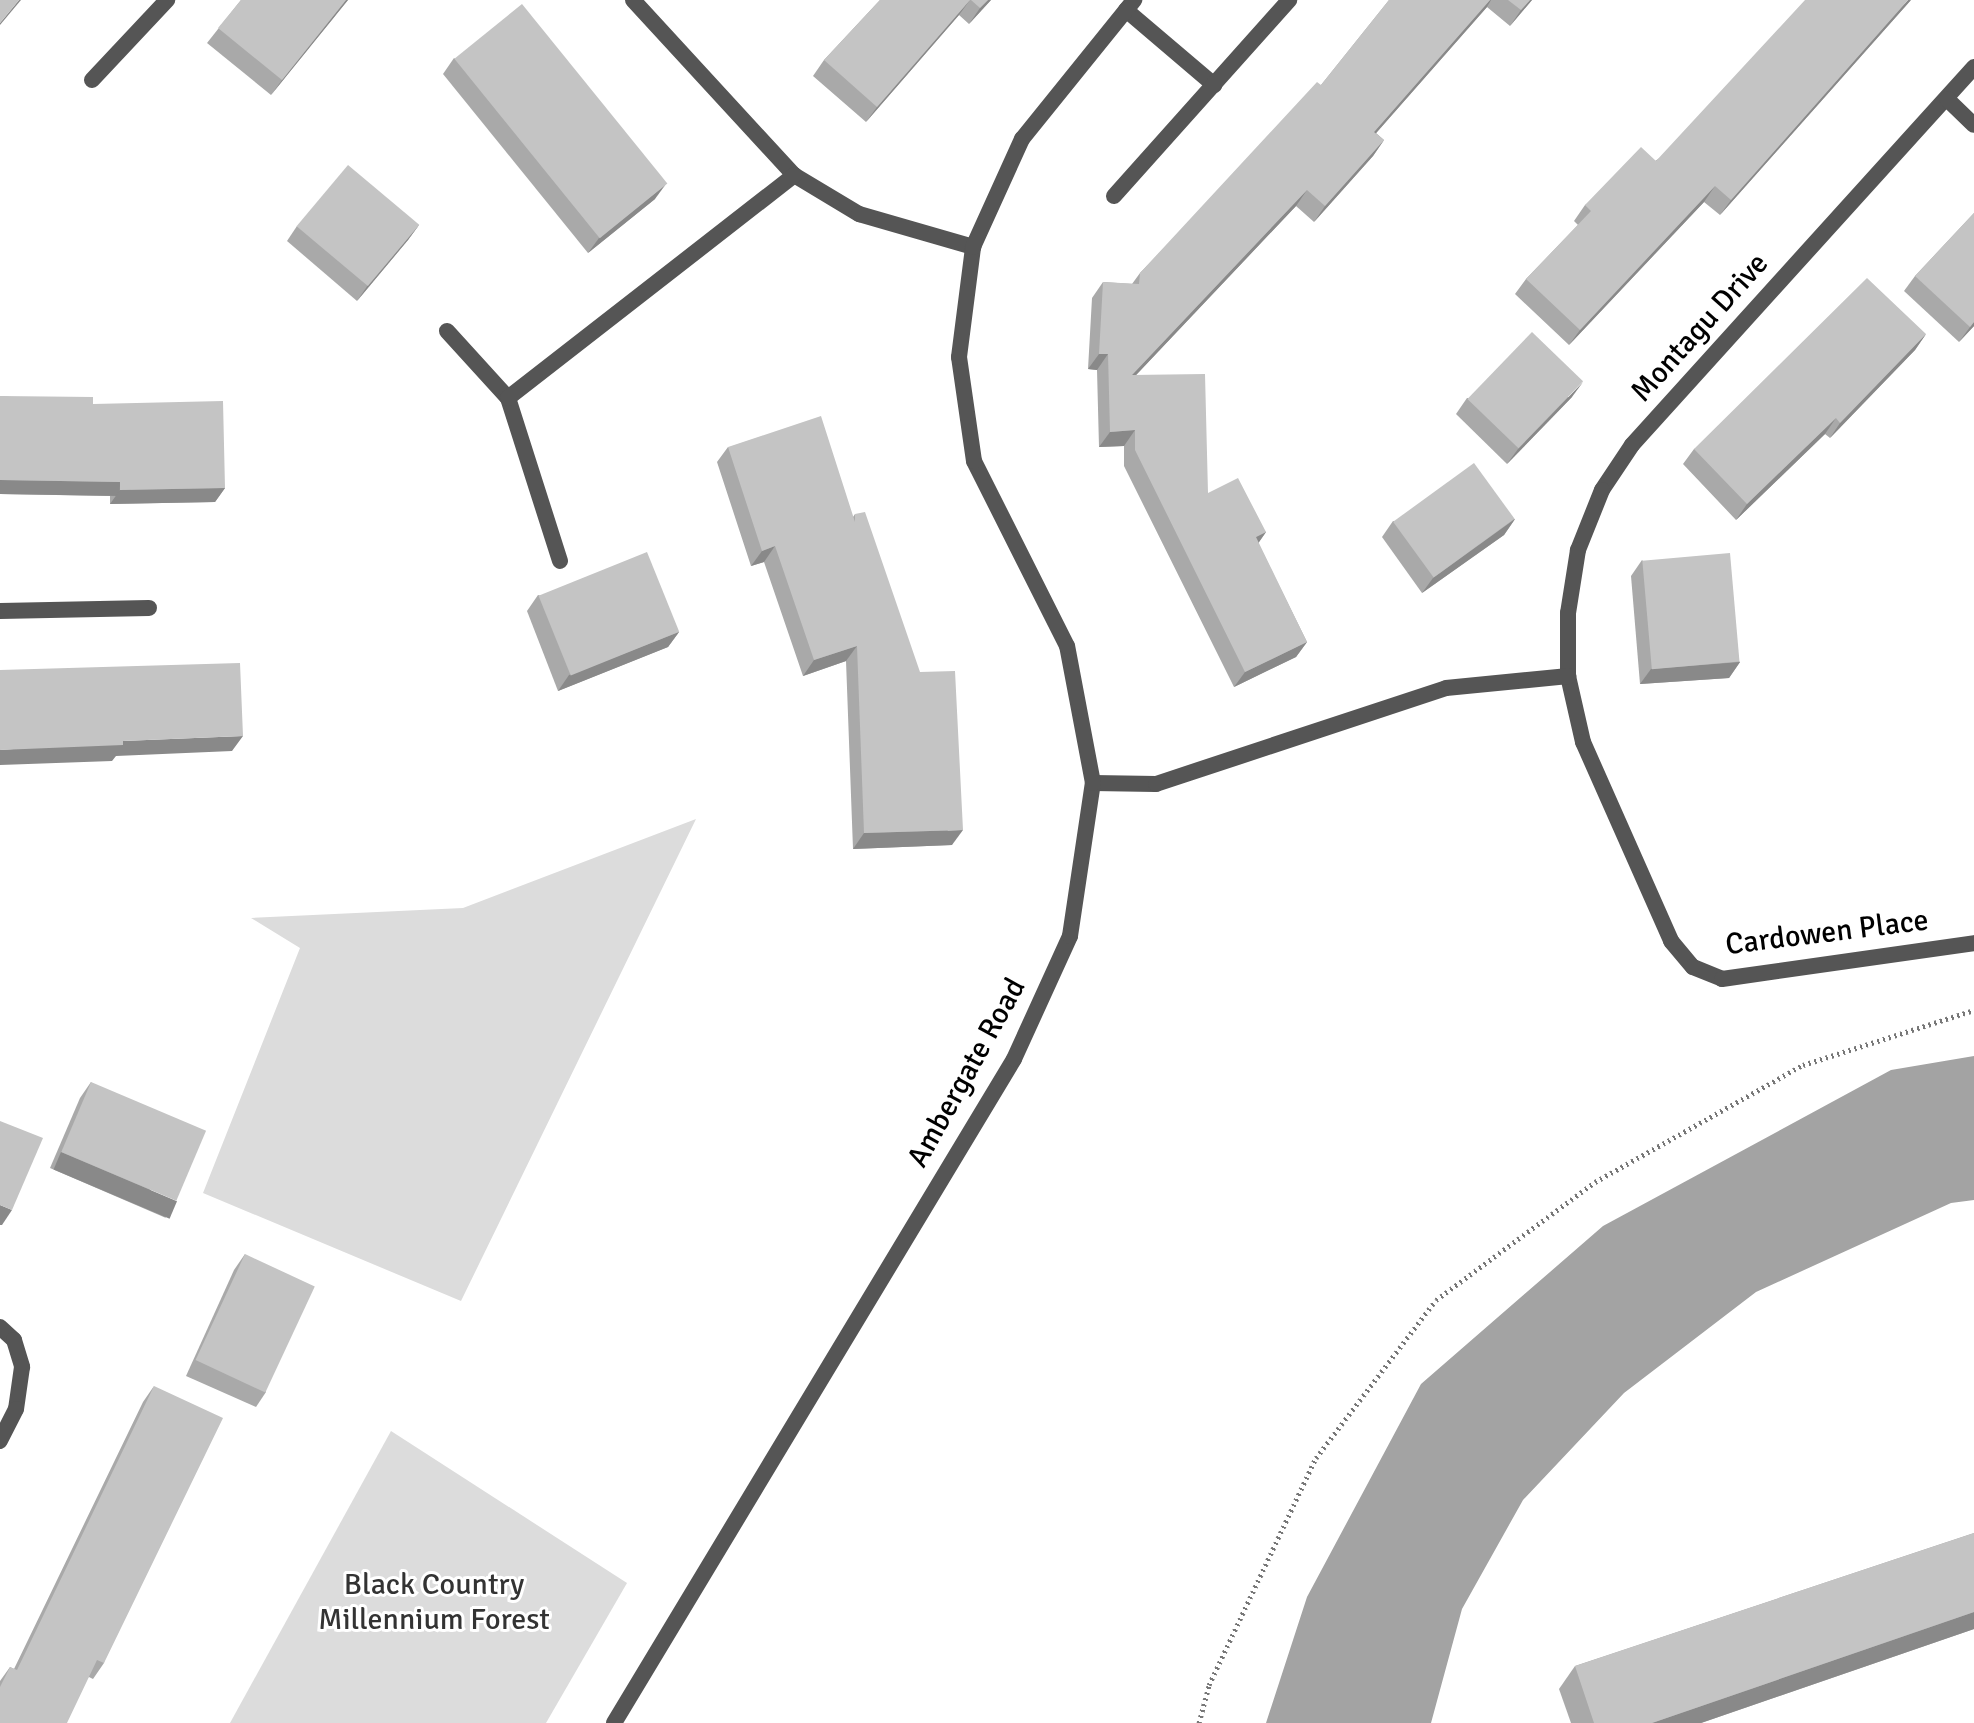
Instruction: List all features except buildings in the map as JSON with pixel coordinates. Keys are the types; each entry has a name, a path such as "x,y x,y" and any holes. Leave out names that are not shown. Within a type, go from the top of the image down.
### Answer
{"street":[{"path":"92,80 167,0"},
{"path":"633,0 794,175 859,214 973,247"},
{"path":"1114,196 1289,0"},
{"name":"Ambergate Road","path":"614,1723 1014,1059 1070,936 1093,783 1067,646 974,461 959,357 973,247 1022,139 1130,5 1214,85"},
{"name":"Montagu Drive","path":"1626,836 1583,742 1568,676 1568,613 1578,550 1602,490 1632,445 1974,67"},
{"path":"1947,99 1974,125"},
{"path":"508,398 794,175"},
{"path":"447,331 508,398 560,561"},
{"path":"0,611 149,608"},
{"path":"1093,783 1156,784 1446,688 1568,676"},
{"name":"Cardowen Place","path":"1626,836 1671,941 1693,967 1722,979 1974,943"},
{"path":"0,1327 14,1340 22,1367 16,1409 0,1441"}],"path":[{"path":"1199,1723 1209,1685 1316,1458 1436,1300 1595,1182 1803,1065 1974,1010"}],"green space":[{"path":"696,819 461,1301 203,1193 300,948 251,918 463,908"},
{"name":"Black Country Millennium Forest","path":"391,1431 627,1583 546,1723 230,1723"}],"shaded area":[{"path":"1974,1056 1974,1200 1951,1203 1756,1292 1624,1393 1523,1500 1462,1609 1431,1723 1266,1723 1307,1597 1421,1384 1603,1226 1891,1070"}]}
